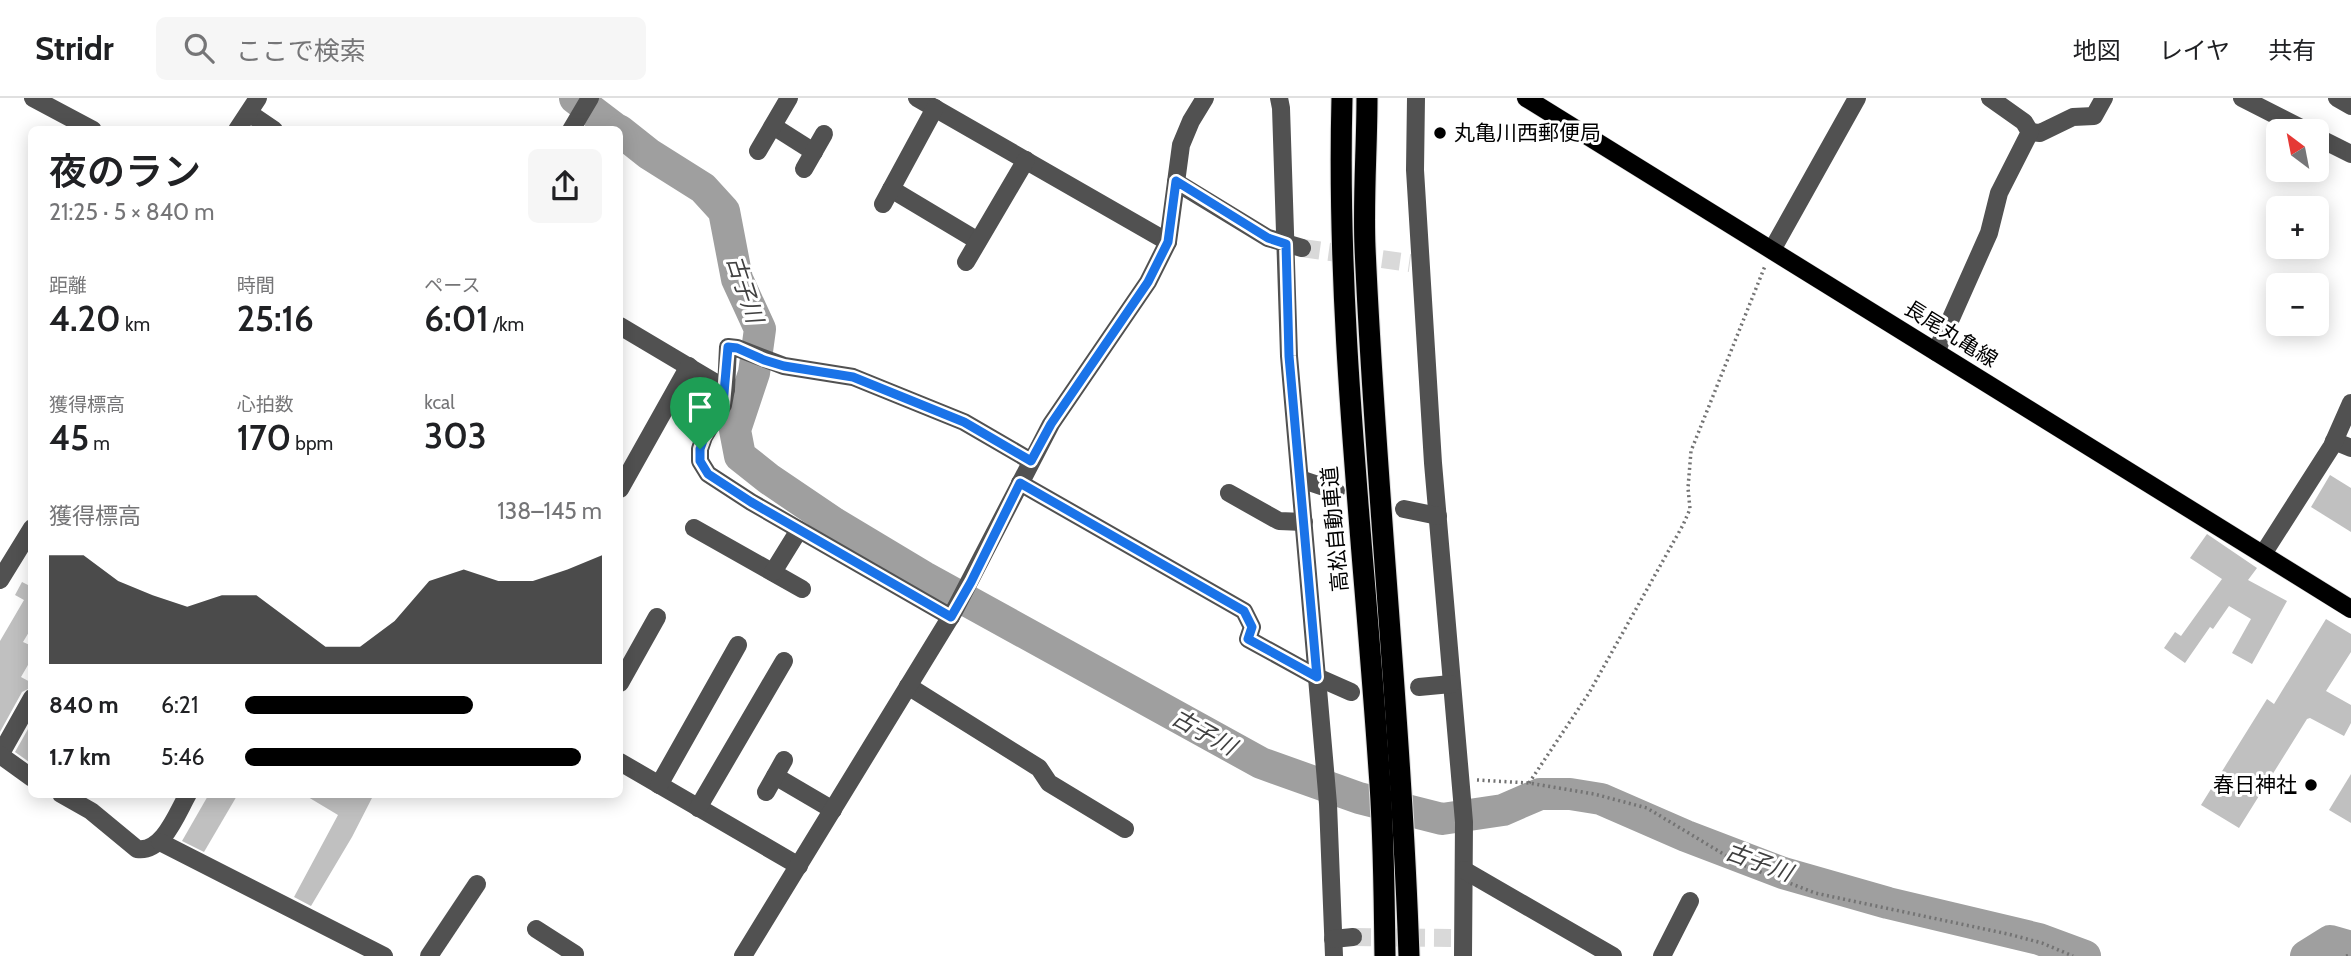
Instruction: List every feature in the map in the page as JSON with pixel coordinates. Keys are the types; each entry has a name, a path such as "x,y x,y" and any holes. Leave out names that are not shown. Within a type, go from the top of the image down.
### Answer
{"highway":[{"name":"高松自動車道","path":"1342,98 1343,243 1352,436 1379,772 1385,956"},
{"path":"1367,98 1365,243 1401,772 1409,956"}],"main road":[{"name":"長尾丸亀線","path":"1535,100 2351,609"}],"street":[{"path":"33,98 86,126"},
{"path":"575,122 590,98"},
{"path":"758,151 789,98"},
{"path":"917,98 1168,242"},
{"path":"743,956 952,615 1051,424 1148,282 1168,242 1181,145 1205,98"},
{"path":"1279,98 1294,246 1289,356 1328,804 1334,947 1353,937"},
{"path":"1416,98 1415,262 1464,822 1464,870 1457,937 1463,956"},
{"path":"1772,250 1857,98"},
{"path":"1990,98 2024,122 2030,132"},
{"path":"2030,132 2040,133 2073,117 2094,116 2104,98"},
{"path":"2242,98 2283,119"},
{"path":"2337,98 2351,106"},
{"path":"240,126 253,106 270,126"},
{"path":"935,108 887,197 978,241"},
{"path":"773,126 814,152"},
{"path":"1936,352 1989,233 1999,193 2030,132"},
{"path":"804,169 824,134"},
{"path":"2329,143 2351,154"},
{"path":"966,262 1026,160"},
{"path":"1176,181 1268,238 1294,246"},
{"path":"623,328 726,389"},
{"path":"952,615 799,530 708,474 700,461 700,449 723,405 728,347 784,366 853,377 964,422 1031,461"},
{"path":"623,484 689,366"},
{"path":"2263,554 2342,445 2351,403"},
{"path":"1300,479 1336,491"},
{"path":"1020,483 1244,611 1252,627 1248,639 1317,677 1351,692"},
{"path":"1229,493 1279,521 1304,522"},
{"path":"1404,509 1438,516"},
{"path":"694,528 803,589"},
{"path":"773,572 799,530"},
{"path":"0,580 28,534"},
{"path":"623,678 657,617"},
{"path":"659,785 738,645"},
{"path":"698,808 784,661"},
{"path":"1419,687 1451,684"},
{"path":"908,686 1039,768 1049,783 1125,829"},
{"path":"28,705 0,755 28,775"},
{"path":"623,764 799,866"},
{"path":"774,776 833,810"},
{"path":"68,798 91,811 137,849 153,848 160,842 186,798"},
{"path":"160,842 384,956"},
{"path":"1464,870 1613,956"},
{"path":"429,956 477,884"},
{"path":"1662,956 1690,901"},
{"path":"536,929 575,954 574,956"}],"path":[{"path":"1529,783 1588,693 1683,526 1690,509 1688,488 1691,451 1772,250"},
{"path":"1461,787 1529,783 1594,794 1647,808 1740,864 1815,893 2008,934 2042,943 2073,956"}],"building":[{"path":"2330,475 2351,488 2351,532 2311,507"},
{"path":"2207,534 2257,568 2248,580 2287,601 2252,664 2232,653 2251,619 2229,606 2213,629 2210,627 2185,663 2164,648 2175,632 2181,636 2222,579 2190,558"},
{"path":"22,582 28,585 28,634 23,642 28,644 28,665 21,677 28,681 28,689 22,692 0,732 0,641 24,600 15,595"},
{"path":"2326,619 2351,634 2351,652 2326,691 2351,705 2351,723 2344,736 2310,718 2307,719 2239,828 2201,805 2267,699 2274,704"},
{"path":"28,729 28,761 15,752"},
{"path":"2351,774 2351,823 2329,810"},
{"path":"207,798 236,798 204,852 182,841"},
{"path":"310,798 372,798 311,906 294,897 338,815"}],"waterway":[{"name":"古子川","path":"575,98 612,126"},
{"name":"古子川","path":"623,133 649,154 703,188 724,211 737,279 760,329 754,373 735,430 740,456 834,523 924,577 1261,763 1359,798 1442,819 1503,810 1540,794 1570,794 1601,799 1686,836 1783,873 1888,903 2039,939 2085,956"},
{"name":"古子川","path":"2306,956 2330,941 2351,947"}],"tunnel":[{"path":"1302,248 1410,263"},
{"path":"1353,937 1451,938"}],"place":[{"name":"丸亀川西郵便局","path":"1440,133"},
{"name":"春日神社","path":"2311,785"}],"route":[{"path":"1176,181 1268,238 1286,244 1289,356 1317,677 1248,639 1252,627 1244,611 1020,483 951,617 722,485 708,474 700,461 700,449 723,405 728,347 784,366 853,377 964,422 1031,461 1051,424 1148,282 1168,242 1176,181"}]}
